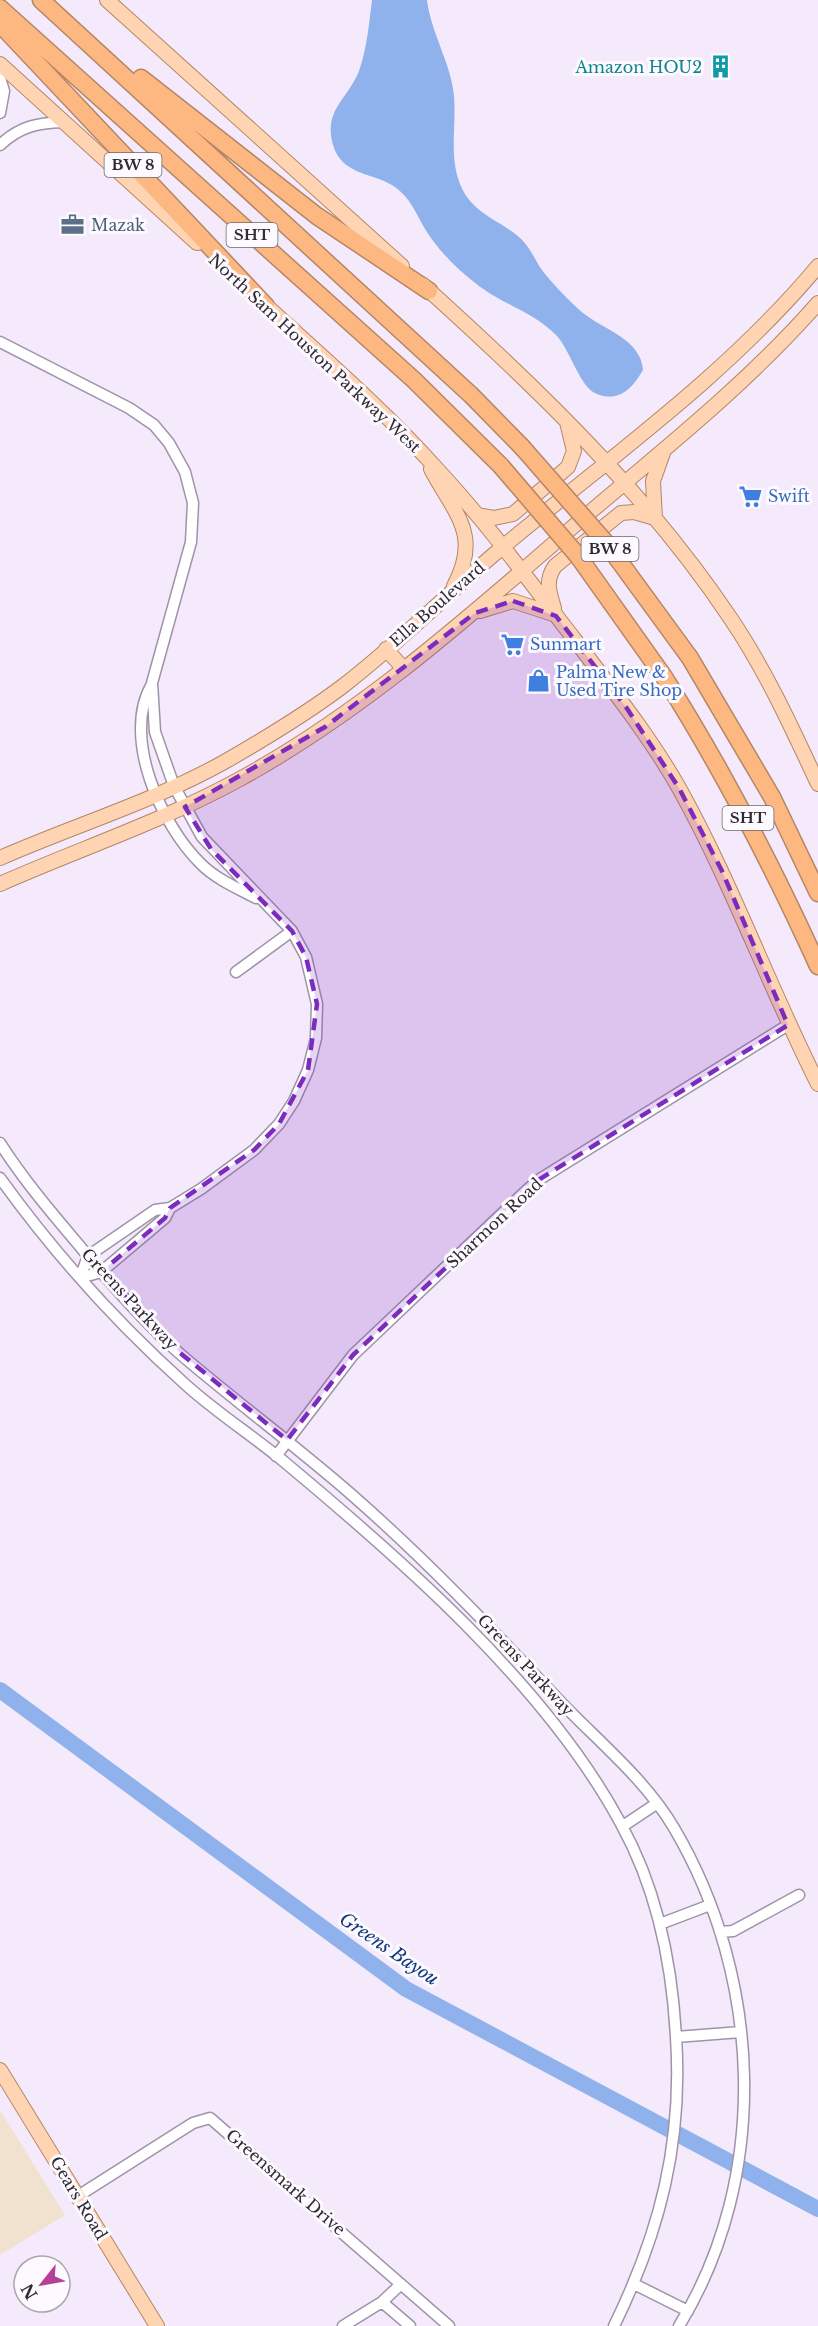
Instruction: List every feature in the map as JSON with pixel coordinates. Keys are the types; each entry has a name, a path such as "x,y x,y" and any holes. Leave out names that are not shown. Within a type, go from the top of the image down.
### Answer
{"highway":[{"path":"42,0 317,216 429,291"},
{"name":"BW 8","path":"42,0 463,387 522,447 606,543 690,658 772,797 818,893"},
{"name":"SHT","path":"0,8 414,380 501,466 578,556 664,677 741,806 772,865 818,966"},
{"name":"BW 8","path":"0,24 266,306"}],"main road":[{"path":"107,0 429,291 567,419 608,461 690,561 732,621 775,693 818,784"},
{"name":"North Sam Houston Parkway West","path":"0,64 386,415 503,546 633,717 679,788 722,871 788,1025 818,1084"},
{"name":"Ella Boulevard","path":"0,858 174,786 222,763 314,708 386,649 503,546 740,350 769,322 818,266"},
{"name":"Ella Boulevard","path":"0,884 185,807 237,780 325,727 404,669 458,625 664,450 756,368 818,303"},
{"path":"477,515 494,518 513,514 568,467 574,451 567,419"},
{"path":"655,518 653,481 664,450"},
{"path":"421,452 441,489 460,516 465,535 465,561 451,592"},
{"path":"556,616 548,589 548,575 555,566 610,519 621,513 634,512 655,518"},
{"path":"458,625 486,609 513,601 556,616"},
{"path":"386,649 404,669"},
{"path":"314,708 325,727"},
{"path":"25,847 35,868"},
{"name":"Gears Road","path":"0,2070 157,2326"}],"street":[{"path":"0,78 4,91 0,112"},
{"path":"0,145 31,124 63,122"},
{"path":"0,342 129,408 154,425 169,443 185,472 194,503 191,542 152,683 145,696 141,730 147,770 165,815 202,865 218,877 261,900"},
{"path":"80,1278 88,1256 154,1210 170,1208 254,1149 279,1124 294,1101 308,1070 316,1038 317,1004 306,957 292,930 207,843 185,807 174,786 155,732 152,683"},
{"path":"236,972 292,930"},
{"name":"Sharmon Road","path":"276,1456 353,1355 540,1179 788,1025"},
{"name":"Greens Parkway","path":"0,1143 45,1205 148,1324 410,1547 633,1775 678,1835 700,1876 729,1963 741,2032 743,2123 741,2152 729,2212 717,2248 679,2326"},
{"name":"Greens Parkway","path":"0,1178 80,1278 128,1331 214,1409 276,1456 398,1560 513,1677 567,1741 623,1826 660,1924 671,1976 678,2088 669,2168 655,2230 634,2284 614,2326"},
{"path":"80,1278 101,1272 165,1218 170,1208"},
{"path":"167,1367 179,1352"},
{"path":"623,1826 656,1804"},
{"path":"720,1932 733,1931 799,1895"},
{"path":"660,1924 710,1905"},
{"path":"676,2037 741,2032"},
{"name":"Greensmark Drive","path":"78,2196 193,2123 210,2118 449,2326"},
{"path":"344,2326 382,2302 401,2284"},
{"path":"634,2284 688,2311"},
{"path":"382,2302 410,2326"}],"highlighted area":[{"path":"513,601 556,616 626,707 679,788 722,871 788,1025 540,1179 353,1355 287,1440 179,1352 101,1272 165,1218 170,1208 254,1150 279,1124 308,1070 317,1004 306,957 292,931 211,849 185,807 325,727 475,613"}],"shaded area":[{"path":"0,2110 65,2215 0,2255"}],"water":[{"path":"372,0 427,0 432,24 452,84 455,110 455,164 463,190 476,207 523,241 545,274 578,309 620,336 636,350 643,370 625,392 605,396 591,390 562,343 548,327 484,290 460,270 435,244 410,203 395,187 355,170 338,156 333,145 331,123 338,105 354,81 362,62"}],"waterway":[{"name":"Greens Bayou","path":"0,1690 406,1989 818,2209"}],"place":[{"name":"Amazon HOU2","path":"720,67"},
{"name":"Mazak","path":"73,225"},
{"name":"Swift","path":"750,496"},
{"name":"Sunmart","path":"512,644"},
{"name":"Palma New & Used Tire Shop","path":"538,681"}]}
